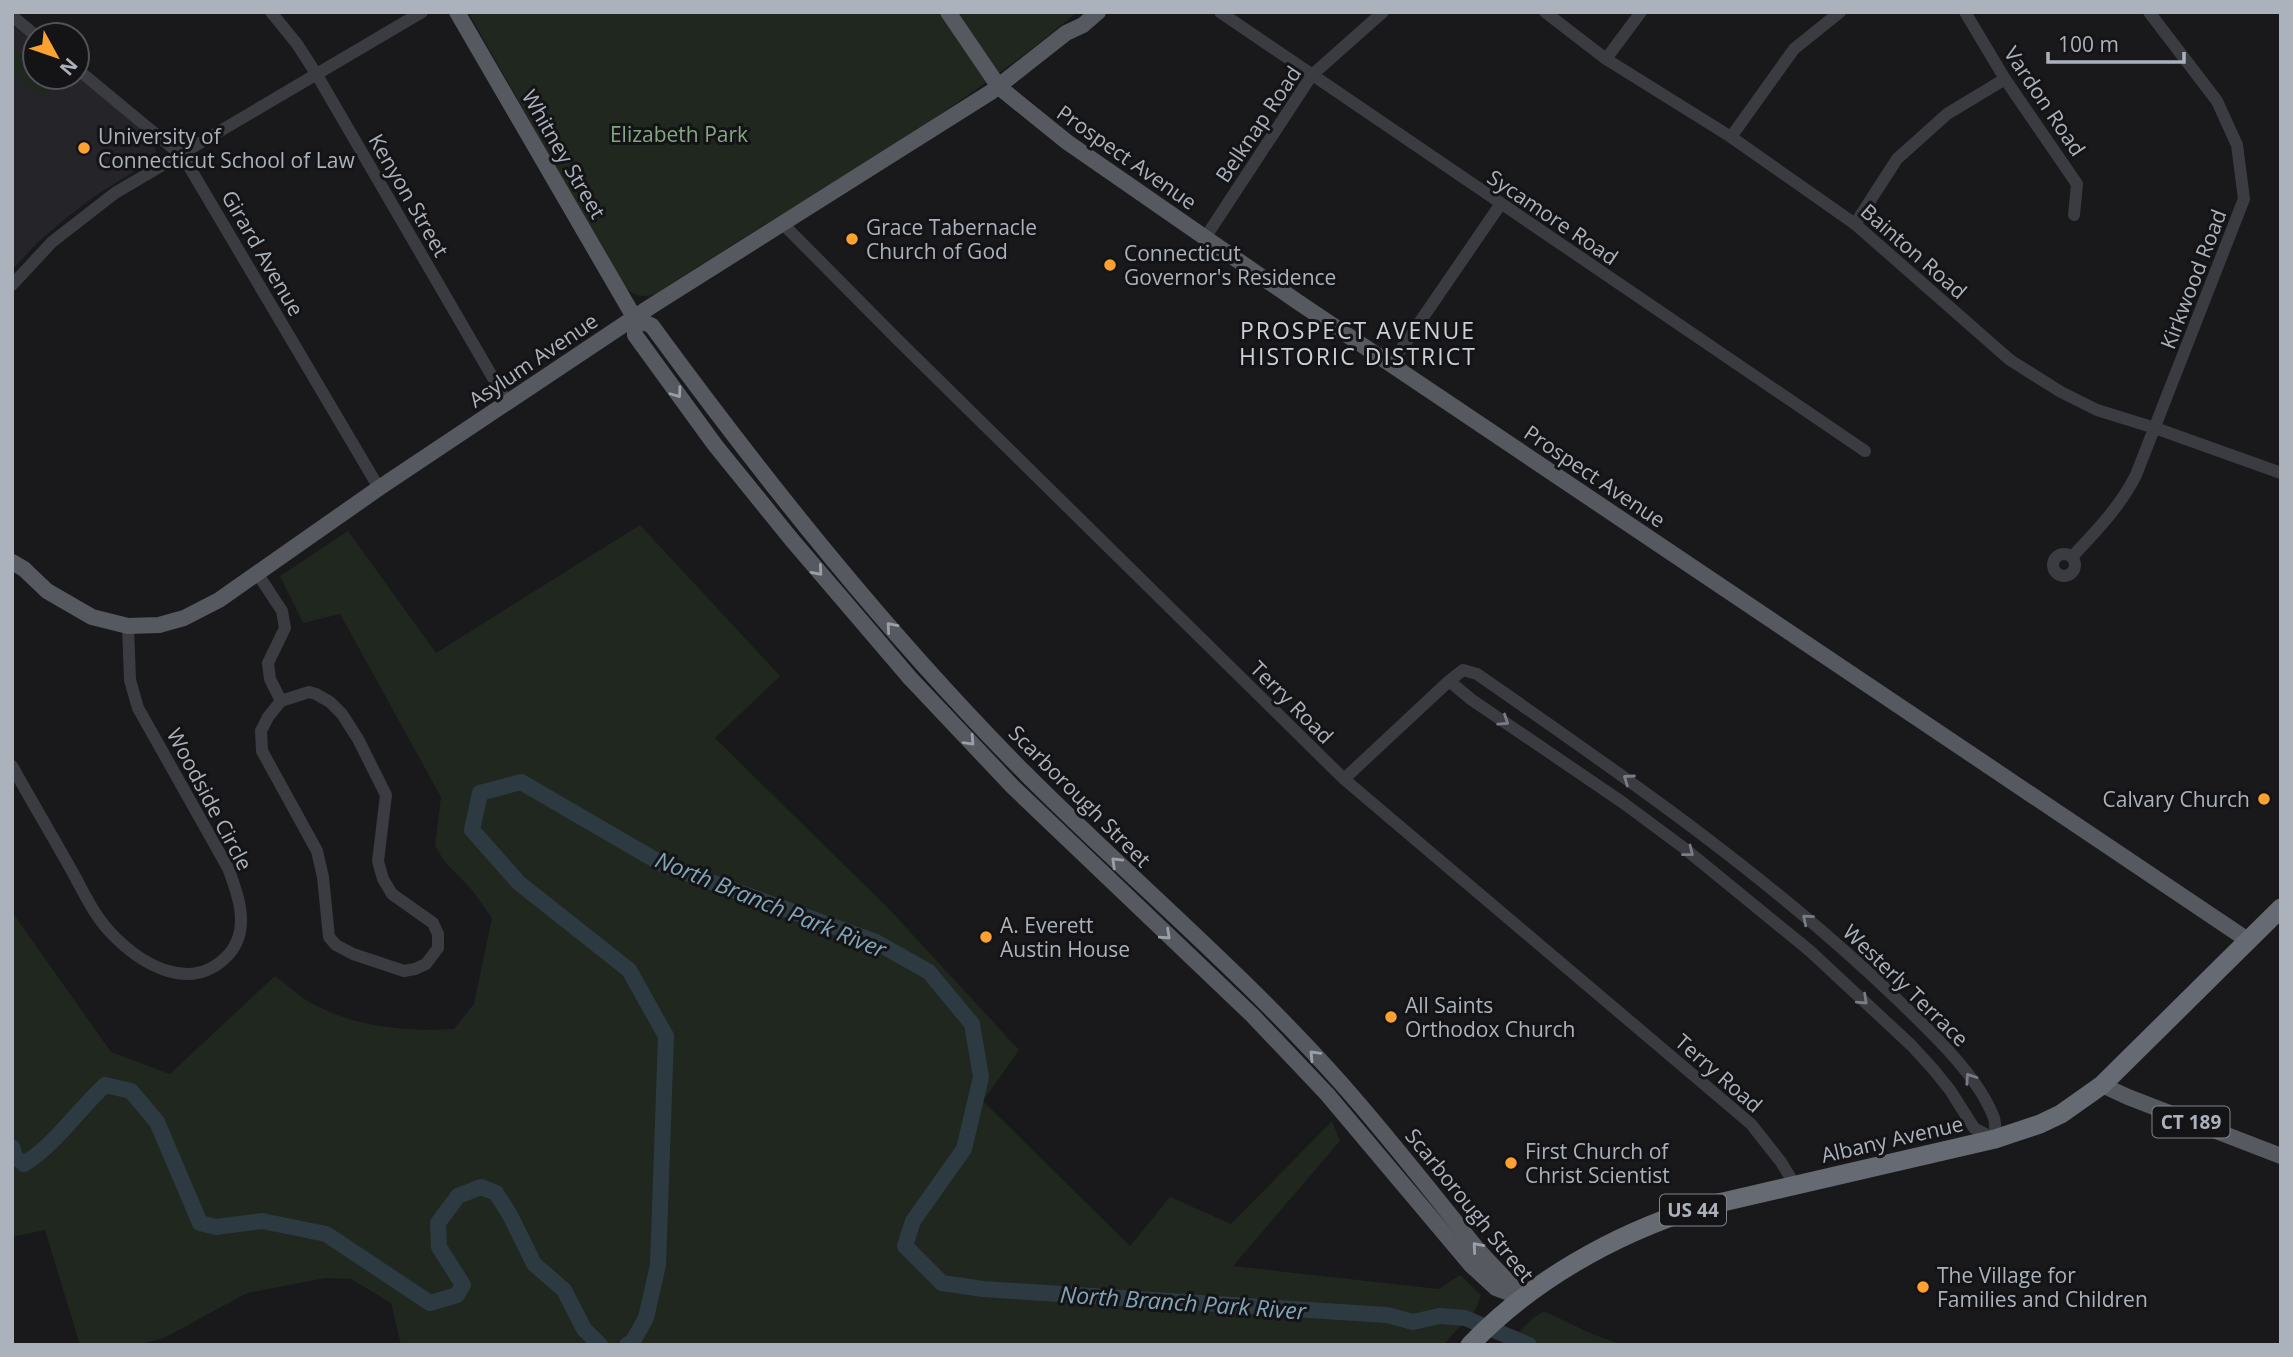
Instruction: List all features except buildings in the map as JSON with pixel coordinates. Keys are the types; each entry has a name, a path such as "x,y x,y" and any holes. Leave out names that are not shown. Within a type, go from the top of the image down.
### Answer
{"highway":[{"name":"Albany Avenue","path":"1473,1342 1522,1298 1578,1261 1659,1221 1697,1208 1995,1139 2061,1114 2102,1085 2281,908"}],"main road":[{"name":"Whitney Street","path":"457,12 634,317"},
{"name":"Prospect Avenue","path":"948,12 999,87 1065,140 1391,364 2249,941"},
{"name":"Asylum Avenue","path":"1066,33 1082,12"},
{"name":"Asylum Avenue","path":"12,562 24,569 47,591 92,617 128,626 159,625 184,618 219,600 379,488 634,317 999,87 1066,33 1083,25 1098,12"},
{"name":"Scarborough Street","path":"634,317 652,326 730,433 806,529 923,665 1025,773 1266,1005 1340,1082 1408,1161 1472,1242 1522,1298 1496,1288 1471,1265 1327,1094 1252,1015 1013,787 910,678 715,445 635,335 634,317"},
{"path":"715,445 730,433"},
{"path":"792,540 806,529"},
{"path":"910,678 923,665"},
{"path":"1013,787 1025,773"},
{"path":"1131,902 1143,888"},
{"path":"1252,1015 1266,1005"},
{"path":"1327,1094 1340,1082"},
{"name":"CT 189","path":"2102,1085 2281,1156"}],"street":[{"name":"Kenyon Street","path":"271,12 298,44 317,75 507,402"},
{"path":"12,285 38,255 84,215 116,193 422,12"},
{"name":"Sycamore Road","path":"1220,12 1500,205 1866,450"},
{"name":"Belknap Road","path":"1205,238 1312,75 1383,12"},
{"name":"Bainton Road","path":"1545,12 1606,59 1731,137 1855,224 2010,360 2061,392 2097,410 2281,473"},
{"path":"1606,59 1640,12"},
{"path":"1731,137 1794,49 1840,12"},
{"name":"Vardon Road","path":"1965,12 2005,79 2077,184 2074,215"},
{"name":"Kirkwood Road","path":"2072,557 2126,495 2155,428 2244,199 2237,145 2217,101 2149,12"},
{"path":"1855,224 1897,159 1947,114 2005,79"},
{"name":"Girard Avenue","path":"91,81 180,155 208,196 379,488"},
{"path":"1391,364 1500,205"},
{"name":"Terry Road","path":"782,223 898,341 1344,779 1751,1125 1796,1185"},
{"path":"257,573 282,611 285,628 268,663 270,679 281,701"},
{"name":"Woodside Circle","path":"12,766 95,912 108,930 138,958 176,974 194,974 208,970 231,952 239,935 240,925 237,891 228,868 138,708 130,680 128,626"},
{"name":"Westerly Terrace","path":"1463,670 1477,674 1635,784 1747,868 1871,973 1925,1026 1968,1073 1993,1115 1995,1139 1974,1128 1950,1090 1911,1045 1810,951 1684,848 1622,802 1472,700 1449,681 1463,670"},
{"path":"1344,779 1449,681"},
{"path":"309,692 316,694 330,702 342,714 358,739 386,795 378,861 383,879 392,894 433,923 438,934 438,948 426,964 404,971 353,954 336,946 329,937 323,877 317,851 262,751 261,731 281,701 309,692"}],"shaded area":[{"name":"University of Connecticut School of Law","path":"12,25 21,32 21,91 91,91 91,88 152,139 156,150 154,159 95,196 66,218 38,242 12,270"}],"green space":[{"name":"Elizabeth Park","path":"468,12 1077,12 1028,52 924,125 656,294 646,296 634,294 623,285"},
{"path":"12,46 21,53 21,79 12,72"},
{"path":"35,91 50,91 44,98"},
{"path":"640,525 780,676 715,738 887,907 1019,1050 983,1101 1130,1246 1170,1197 1231,1224 1332,1121 1340,1141 1233,1266 1439,1289 1460,1275 1481,1295 1476,1309 1443,1345 401,1345 391,1303 351,1279 325,1278 247,1293 164,1338 137,1345 80,1345 45,1230 12,1237 12,912 111,1052 170,1074 275,976 310,1002 348,1018 401,1029 454,1029 474,1004 492,918 435,846 441,797 340,614 303,623 280,576 348,531 436,653"},
{"path":"1542,1312 1592,1334 1623,1345 1506,1345"}],"waterway":[{"name":"North Branch Park River","path":"627,1345 633,1341 646,1318 658,1265 666,1036 629,970 519,883 472,830 480,793 521,782 664,865 876,942 929,972 972,1024 981,1077 964,1149 913,1221 905,1246 942,1283 983,1289 1387,1315 1413,1322 1439,1316 1465,1318 1529,1345"},
{"name":"North Branch Park River","path":"12,1147 15,1157 24,1164 56,1137 105,1085 131,1091 157,1122 200,1223 216,1227 262,1221 326,1234 430,1303 457,1295 463,1285 439,1247 438,1223 458,1196 481,1187 496,1193 534,1264 564,1290 584,1329 600,1345"}],"place":[{"name":"University of Connecticut School of Law","path":"84,148"},
{"name":"Grace Tabernacle Church of God","path":"852,239"},
{"name":"Connecticut Governor's Residence","path":"1110,265"},
{"name":"Calvary Church","path":"2264,799"},
{"name":"A. Everett Austin House","path":"986,937"},
{"name":"All Saints Orthodox Church","path":"1391,1017"},
{"name":"First Church of Christ Scientist","path":"1511,1163"},
{"name":"The Village for Families and Children","path":"1923,1287"}],"district":[{"name":"PROSPECT AVENUE HISTORIC DISTRICT","path":"1358,343"}]}
